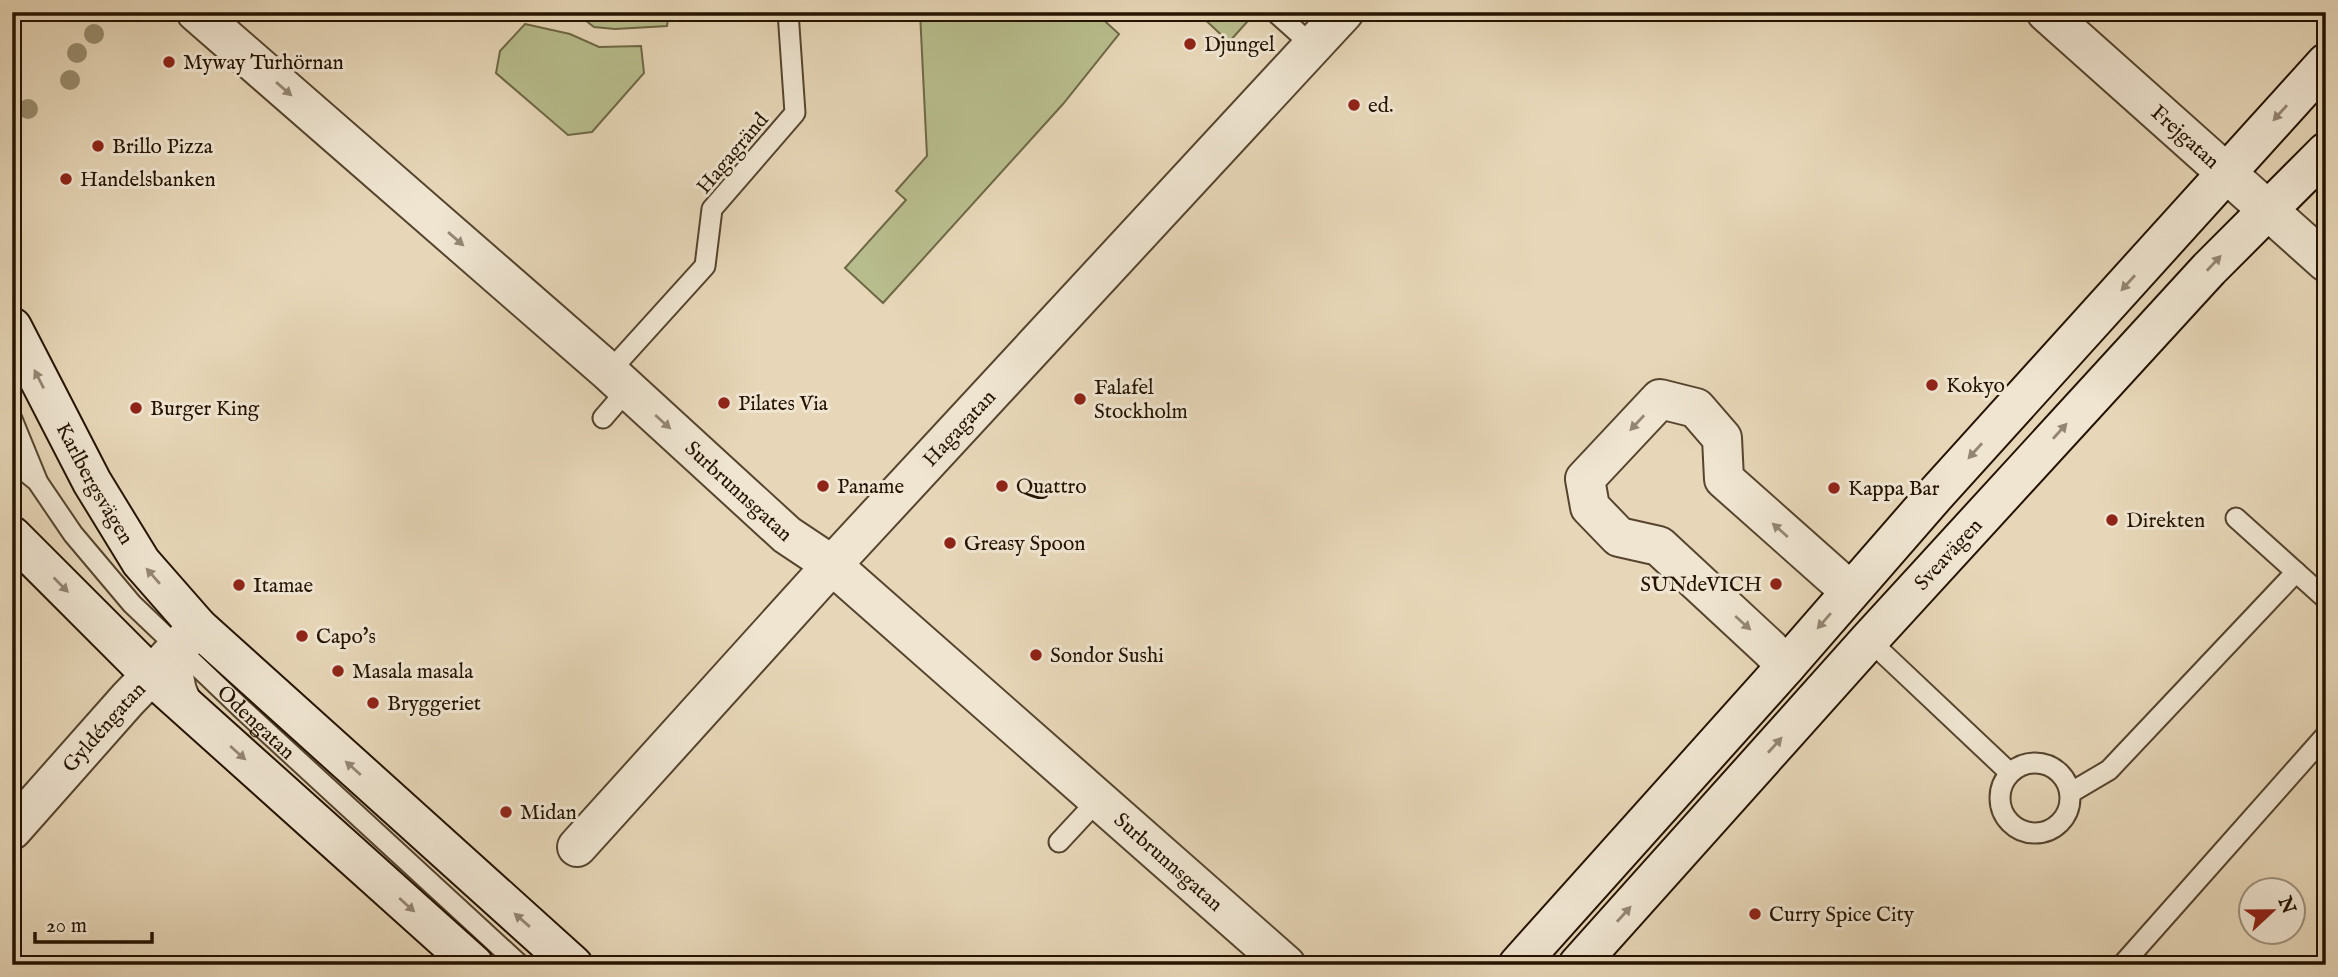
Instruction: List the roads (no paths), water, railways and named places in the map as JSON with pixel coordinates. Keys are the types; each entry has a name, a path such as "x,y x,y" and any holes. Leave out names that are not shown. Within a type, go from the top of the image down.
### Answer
{"street":[{"name":"Surbrunnsgatan","path":"196,12 618,381 787,535 832,565 1286,965"},
{"name":"Hagagatan","path":"577,847 832,565 1344,12"},
{"name":"Frejgatan","path":"2046,12 2326,262"},
{"path":"1518,965 2326,63"},
{"name":"Sveavägen","path":"1578,965 1869,640 2209,269 2326,152"},
{"name":"Karlbergsvägen","path":"12,327 93,482 188,637"},
{"path":"1786,666 1658,546 1619,537 1590,507 1586,479 1660,399 1696,408 1723,438 1724,480 1850,592"},
{"name":"Odengatan","path":"12,537 151,675 474,965"},
{"name":"Gyldéngatan","path":"12,830 188,637"},
{"name":"Odengatan","path":"188,637 573,965"}],"lane":[{"name":"Hagagränd","path":"603,418 618,381 705,266 712,209 795,113 788,12"},
{"path":"1275,12 1313,46"},
{"path":"12,419 37,481"},
{"name":"Odengatan","path":"12,461 37,481 73,534 124,594 188,637 520,965"},
{"path":"2236,519 2326,599"},
{"path":"2070,793 2109,770 2295,572"},
{"path":"124,594 172,622 188,637 186,688 200,719"},
{"path":"1869,640 2010,773"},
{"path":"2122,965 2326,735"},
{"path":"2045,763 2062,774 2070,793 2066,815 2050,830 2040,833 2017,829 2002,811 2000,800 2004,780 2025,764 2045,763"},
{"path":"1059,842 1098,800"}],"place":[{"name":"Djungel","path":"1190,44"},
{"name":"Myway Turhörnan","path":"169,62"},
{"name":"ed.","path":"1354,105"},
{"name":"Brillo Pizza","path":"98,146"},
{"name":"Handelsbanken","path":"66,179"},
{"name":"Kokyo","path":"1932,385"},
{"name":"Falafel Stockholm","path":"1080,399"},
{"name":"Pilates Via","path":"724,403"},
{"name":"Burger King","path":"136,408"},
{"name":"Paname","path":"823,486"},
{"name":"Quattro","path":"1002,486"},
{"name":"Kappa Bar","path":"1834,488"},
{"name":"Direkten","path":"2112,520"},
{"name":"Greasy Spoon","path":"950,543"},
{"name":"SUNdeVICH","path":"1776,584"},
{"name":"Itamae","path":"239,585"},
{"name":"Capo's","path":"302,636"},
{"name":"Sondor Sushi","path":"1036,655"},
{"name":"Masala masala","path":"338,671"},
{"name":"Bryggeriet","path":"373,703"},
{"name":"Midan","path":"506,812"},
{"name":"Curry Spice City","path":"1755,914"}]}
